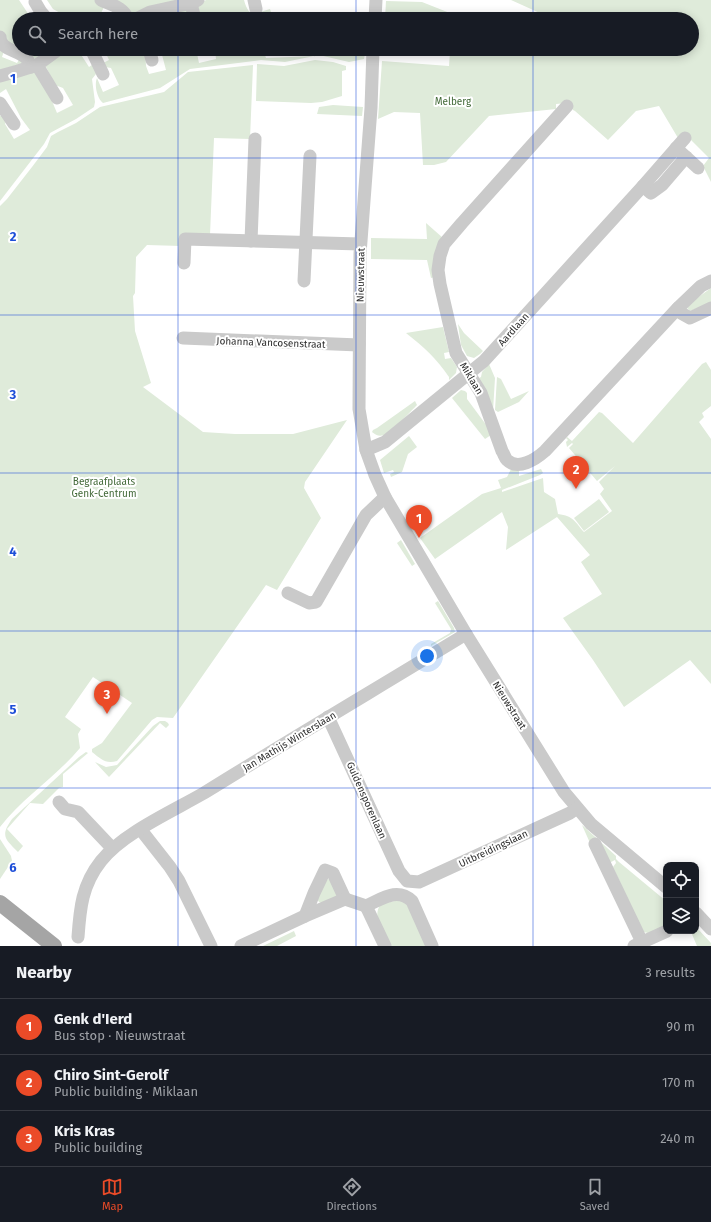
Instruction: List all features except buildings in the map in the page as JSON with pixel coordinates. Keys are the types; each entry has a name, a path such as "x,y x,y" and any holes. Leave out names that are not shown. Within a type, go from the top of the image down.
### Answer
{"main road":[{"path":"0,903 54,946"}],"street":[{"path":"101,0 120,8 125,12"},
{"path":"375,12 376,0"},
{"path":"150,12 193,1 194,12"},
{"path":"35,2 41,12"},
{"path":"0,37 0,42 2,45 12,50"},
{"path":"23,56 34,66 57,98"},
{"path":"0,76 34,66 49,56"},
{"path":"94,56 103,74"},
{"name":"Nieuwstraat","path":"373,56 371,108 360,244 359,409 366,450 385,497 466,634 564,792 591,824 663,884"},
{"path":"0,103 14,124"},
{"name":"Miklaan","path":"567,106 444,244 440,256 438,270 440,284 456,354 482,393 502,451 507,460 515,464 526,463 537,458 545,451 678,308 701,286 711,281"},
{"path":"251,241 255,139"},
{"name":"Aardlaan","path":"366,450 385,442 484,361 643,186 680,143 686,157 698,168"},
{"path":"304,281 310,156"},
{"path":"643,186 651,193 662,185 686,157"},
{"path":"184,263 185,239 360,244"},
{"path":"678,308 681,313 690,318 711,308"},
{"name":"Johanna Vancosenstraat","path":"183,338 359,345"},
{"path":"288,592 310,603 316,602 366,515 385,497"},
{"name":"Jan Mathijs Winterslaan","path":"78,938 82,896 88,880 112,848 466,634"},
{"name":"Guldensporenlaan","path":"328,717 399,871 407,881"},
{"path":"58,802 65,809 78,812 112,848"},
{"name":"Uitbreidingslaan","path":"407,881 419,882 570,814 577,808"},
{"path":"140,830 157,849 173,872 211,946"},
{"path":"596,844 611,864 638,944 663,933"},
{"path":"305,916 325,870 333,873 345,899"},
{"path":"241,946 345,899 366,906 394,894 401,894 408,897 413,903 432,946"},
{"path":"366,906 385,946"},
{"path":"699,916 711,929"}],"green space":[{"path":"0,0 19,0 27,12 12,12 12,45 5,42 0,35"},
{"path":"47,0 97,0 104,7 102,12 58,12 53,9"},
{"path":"114,0 179,0 139,12 129,12"},
{"path":"206,0 244,0 250,12 199,12 197,9 201,3"},
{"name":"Melberg","path":"511,0 711,0 711,182 703,166 709,158 684,133 678,138 659,106 636,111 608,140 567,103 556,104 556,109 489,116 446,162 434,165 423,165 420,113 394,112 378,119 382,61 449,66 450,56 699,56 699,12 538,12"},
{"path":"386,1 422,2 447,12 385,12"},
{"path":"187,9 188,12 174,12"},
{"path":"270,9 271,12 260,12"},
{"path":"0,45 4,51 2,57 17,63 20,58 27,62 0,70"},
{"path":"30,56 39,56 34,59"},
{"path":"57,56 82,56 89,67 95,63 96,74 92,79 95,102 94,107 50,133 44,144 0,201 0,116 3,114 7,119 5,124 14,139 30,130 21,118 6,89 0,93 0,80 33,70 49,94 57,113 73,105 63,88 55,85 45,65"},
{"path":"107,56 145,56 146,66 149,74 166,70 162,56 198,56 199,63 216,59 216,56 265,56 266,58 314,56 285,62 261,60 190,69 160,88 103,103 99,98 97,91 97,78 103,92 119,85 111,68 105,67 103,63 109,60"},
{"path":"322,56 365,56 364,59 349,62"},
{"path":"315,60 333,62 346,66 346,70 342,71 342,96 322,102 311,103 256,101 257,64 284,66"},
{"name":"Begraafplaats Genk-Centrum","path":"253,65 250,139 214,138 210,235 181,246 147,245 136,257 135,293 133,296 135,331 151,383 143,387 203,432 235,434 293,434 347,420 305,482 304,488 321,518 277,590 266,585 173,718 157,717 152,720 117,761 109,762 103,760 92,752 92,749 102,743 132,703 93,677 65,717 81,729 78,734 80,748 61,768 19,806 0,827 0,206 47,147 51,136 76,123 100,107 164,92 188,72"},
{"path":"333,105 363,107 362,116 317,114 319,107"},
{"path":"426,223 443,238 435,277 431,278 427,260 371,259 371,238 427,239"},
{"path":"711,288 711,303 690,311 687,308 693,301"},
{"path":"458,324 464,333 483,351 474,358 467,356 461,345"},
{"path":"443,327 449,352 444,353 445,359 451,358 457,367 456,373 449,380 449,377 435,359 406,333"},
{"path":"706,362 711,370 711,406 702,413 704,417 699,422 711,439 711,684 690,660 624,707 563,618 602,594 581,562 590,555 557,517 506,550 508,527 502,512 435,559 420,538 482,494 501,488 498,480 507,477 511,469 519,470 519,476 541,469 543,473 502,490 502,492 543,478 544,492 555,499 558,514 571,518 584,532 612,511 600,494 604,489 599,482 615,466 597,481 569,448 573,444 572,443 567,447 566,442 568,440 566,438 567,437 572,441 599,412 602,413 633,443 702,364"},
{"path":"489,364 495,378 493,411 479,378"},
{"path":"497,377 501,379 511,399 529,391 519,402 498,412 495,410"},
{"path":"461,390 467,393 467,399 487,426 491,435 485,439 452,398"},
{"path":"415,401 417,405 387,433 379,436 372,432 373,430"},
{"path":"409,436 417,447 408,454 402,472 391,477 390,474 394,472 393,470 384,473 380,460"},
{"path":"599,499 609,512 584,531 574,518"},
{"path":"401,540 415,564 412,566 397,543"},
{"path":"438,601 455,632 431,646 431,644 450,633 451,629 435,603"},
{"path":"160,721 165,721 169,725 166,728 160,723 109,777 95,762 106,767 117,765 153,726"},
{"path":"86,752 88,753 63,774 63,787 59,788 43,804 30,803 7,829 23,846 18,852 7,840 5,833 8,825 12,819"},
{"path":"582,825 616,856 616,859 619,862 663,899 663,927 648,933 643,932 613,867 616,863 615,860 611,862 607,861 590,843"},
{"path":"0,839 11,856 12,861 0,879"},
{"path":"329,879 333,881 338,893 336,898 324,904 319,902 317,899 326,880"},
{"path":"404,899 429,946 390,946 378,919 378,909 381,904"},
{"path":"699,930 711,943 711,946 697,946 692,934 699,934"},
{"path":"294,931 296,936 277,946 263,946"}],"place":[{"name":"Chiro Sint-Gerolf","path":"576,489"},
{"name":"Genk d'Ierd","path":"419,538"},
{"name":"Kris Kras","path":"107,714"}]}
